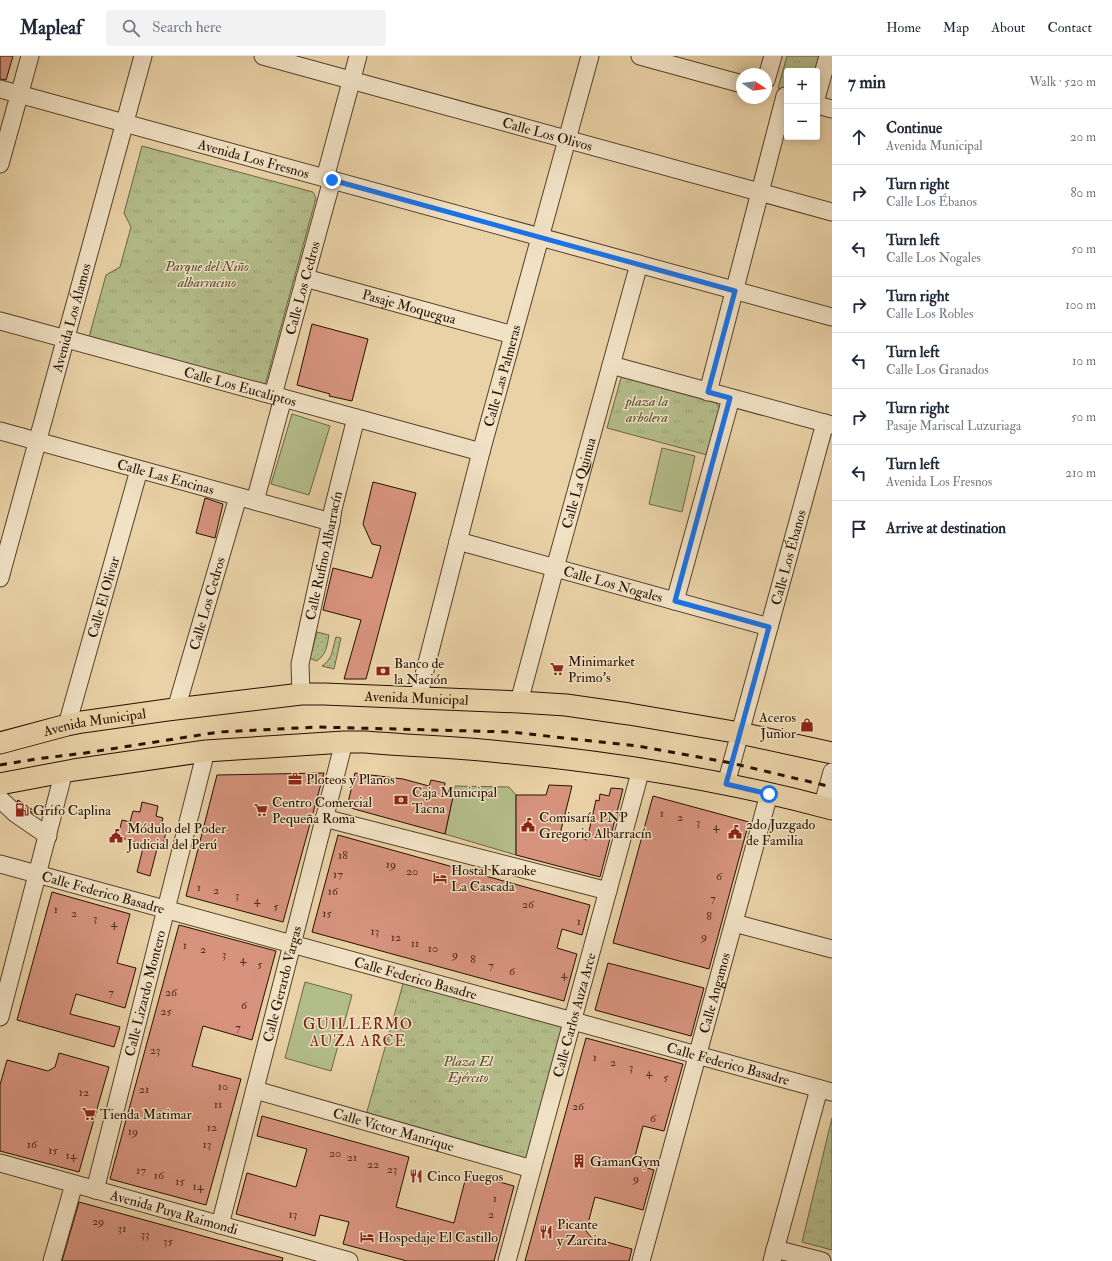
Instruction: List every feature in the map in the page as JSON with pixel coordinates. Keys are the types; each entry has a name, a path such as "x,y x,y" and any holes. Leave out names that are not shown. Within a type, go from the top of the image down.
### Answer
{"main road":[{"name":"Avenida Municipal","path":"0,743 67,725 301,694 360,695 566,705 622,712 740,733 832,753"},
{"path":"0,784 64,771 206,751 344,742 502,752 623,766 726,784 827,808"}],"street":[{"path":"0,164 30,56"},
{"name":"Avenida Los Álamos","path":"0,578 143,56"},
{"name":"Calle Los Olivos","path":"263,56 832,212"},
{"name":"Calle Los Cedros","path":"255,501 305,278 351,80 358,56"},
{"name":"Calle Las Palmeras","path":"418,698 481,452 590,56"},
{"path":"640,56 695,63 736,81"},
{"path":"770,68 773,56"},
{"path":"820,84 828,56"},
{"name":"Avenida Los Fresnos","path":"0,89 832,317"},
{"path":"772,92 784,96"},
{"path":"708,392 784,103"},
{"path":"820,106 832,109"},
{"name":"Calle La Quinua","path":"519,702 639,264"},
{"name":"Pasaje Moquegua","path":"305,278 513,335"},
{"name":"Calle Los Eucaliptos","path":"0,321 481,452"},
{"path":"611,365 828,424"},
{"path":"675,601 730,398"},
{"name":"Calle Rufino Albarracín","path":"301,694 300,664 333,509 356,418"},
{"name":"Calle Los Ébanos","path":"726,784 769,627 828,424"},
{"name":"Calle Las Encinas","path":"0,431 331,522"},
{"name":"Calle El Olivar","path":"67,725 139,470"},
{"name":"Calle Los Cedros","path":"176,710 238,497"},
{"name":"Calle Los Nogales","path":"458,541 769,627"},
{"path":"0,734 25,736"},
{"name":"Calle Gerardo Vargas","path":"220,1225 344,742"},
{"name":"Calle Lizardo Montero","path":"96,1190 206,751"},
{"name":"Calle Carlos Auza Arce","path":"507,1261 641,769"},
{"path":"0,1017 64,771"},
{"path":"827,808 832,772"},
{"name":"Calle Angamos","path":"641,1261 769,794"},
{"path":"0,799 16,814 48,836"},
{"path":"324,818 608,891"},
{"name":"Calle Federico Basadre","path":"0,864 825,1091"},
{"path":"734,923 832,949"},
{"name":"Calle Víctor Manrique","path":"255,1090 532,1169"},
{"path":"822,1261 773,1255 825,1091"},
{"name":"Avenida Puya Raimondi","path":"0,1164 349,1261"},
{"path":"52,1261 74,1184"}],"green space":[{"path":"787,56 828,56 819,68 784,68 784,90 778,88"},
{"name":"Parque del Niño albarracino","path":"142,146 313,192 316,198 265,385 89,337 106,275 120,267 131,227 124,213"},
{"name":"plaza la arbolera","path":"623,371 712,397 722,412 711,456 607,428"},
{"path":"292,414 330,426 309,495 271,484"},
{"path":"662,448 695,456 682,512 649,504"},
{"path":"317,632 329,635 327,647 324,653 316,661 310,658"},
{"path":"336,637 341,638 334,669 322,666 331,656"},
{"path":"455,786 509,787 516,795 516,855 445,834"},
{"name":"Plaza El Ejército","path":"405,977 565,1022 526,1160 366,1115"},
{"path":"305,982 352,995 331,1071 285,1058"},
{"path":"832,1118 832,1250 802,1242"}],"building":[{"path":"0,56 13,56 6,80 0,79"},
{"path":"312,324 368,339 352,401 329,396 330,394 297,385"},
{"path":"373,482 416,493 366,679 344,679 361,620 323,610 333,568 372,578 381,546 372,544 363,524"},
{"path":"205,498 223,504 215,538 196,533"},
{"path":"324,773 283,922 186,896 217,775"},
{"name":"Caja Municipal Tacna","path":"355,773 403,779 429,786 431,780 445,783 444,790 454,792 445,834 347,807"},
{"path":"549,785 572,786 560,834 587,840 596,800 599,801 600,794 609,796 611,788 623,789 600,877 516,855 516,795 546,795"},
{"path":"653,796 749,822 709,969 613,943"},
{"path":"18,800 36,812 34,814 22,806 17,801"},
{"path":"142,802 158,806 156,816 163,818 160,830 166,831 163,846 158,845 150,876 137,872 143,848 134,846 136,842 118,837 122,820 130,822 133,811 140,812"},
{"path":"338,835 590,905 582,935 562,929 557,948 577,954 564,1001 312,932"},
{"path":"52,892 130,914 117,963 136,968 125,1008 76,994 70,1014 120,1027 114,1047 17,1020"},
{"path":"179,925 276,951 252,1040 203,1026 192,1066 241,1079 206,1205 110,1179"},
{"path":"608,963 704,988 691,1036 595,1010"},
{"path":"586,1038 683,1064 664,1131 643,1126 633,1164 654,1170 643,1210 595,1197 586,1231 592,1238 632,1249 629,1261 525,1261"},
{"path":"59,1053 109,1067 79,1172 0,1151 0,1085 7,1060 48,1071 55,1067"},
{"path":"262,1116 409,1157 396,1207 454,1223 467,1173 514,1186 494,1261 407,1261 343,1244 349,1222 320,1215 315,1236 236,1214 247,1173 296,1187 307,1149 257,1136"},
{"path":"79,1202 283,1258 282,1261 62,1261"}],"railway":[{"path":"0,765 219,732 318,727 510,732 638,746 731,763 832,787"}],"place":[{"name":"Minimarket Primo's","path":"557,669"},
{"name":"Banco de la Nación","path":"383,671"},
{"name":"Aceros Junior","path":"807,725"},
{"name":"Ploteos y Planos","path":"295,779"},
{"name":"Caja Municipal Tacna","path":"401,800"},
{"name":"Grifo Caplina","path":"22,810"},
{"name":"Centro Comercial Pequeña Roma","path":"261,810"},
{"name":"Comisaría PNP Gregorio Albarracín","path":"528,825"},
{"name":"2do Juzgado de Familia","path":"735,832"},
{"name":"Módulo del Poder Judicial del Perú","path":"116,836"},
{"name":"Hostal Karaoke La Cascada","path":"440,878"},
{"name":"Tienda Matimar","path":"89,1114"},
{"name":"GamanGym","path":"579,1161"},
{"name":"Cinco Fuegos","path":"416,1176"},
{"name":"Picante y Zarcita","path":"546,1232"},
{"name":"Hospedaje El Castillo","path":"367,1237"}],"district":[{"name":"GUILLERMO AUZA ARCE","path":"358,1032"}],"route":[{"path":"332,180 735,291 708,392 730,398 675,601 769,627 726,784 769,794"}]}
